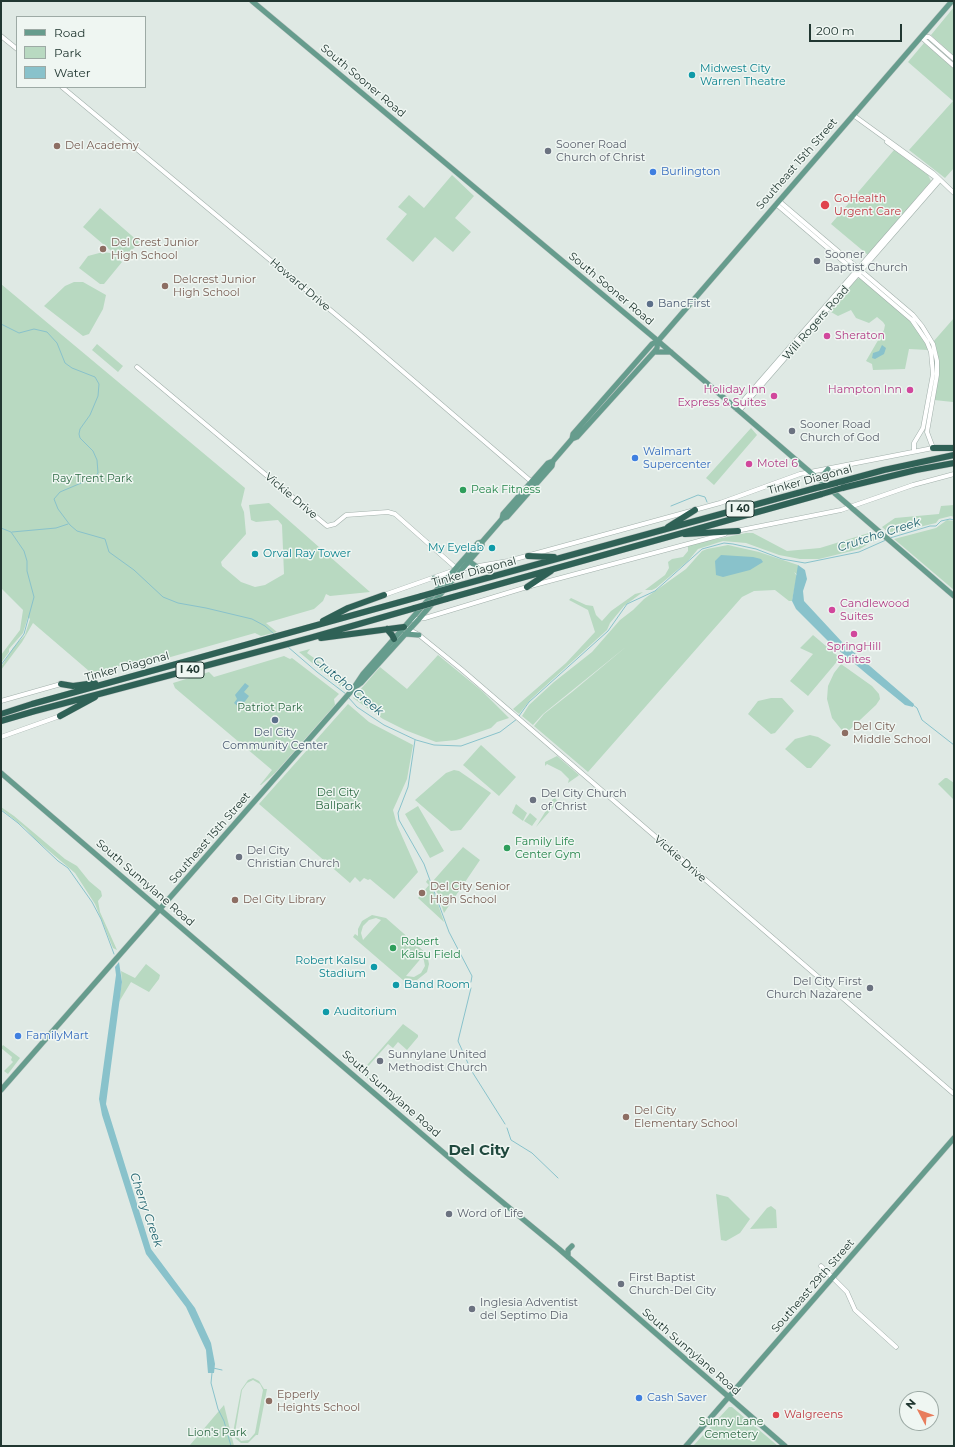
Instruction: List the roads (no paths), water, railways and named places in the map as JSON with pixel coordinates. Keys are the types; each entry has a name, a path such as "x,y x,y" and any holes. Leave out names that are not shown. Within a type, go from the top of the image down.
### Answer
{"highway":[{"path":"933,448 954,448"},
{"name":"Tinker Diagonal","path":"1,714 120,679 816,488 892,468 954,455"},
{"name":"Tinker Diagonal","path":"1,721 107,691 293,643 842,488 916,470 954,463"},
{"path":"663,530 695,510"},
{"path":"678,534 738,531"},
{"path":"528,556 564,557"},
{"path":"527,587 555,568"},
{"path":"316,626 348,608 384,595"},
{"path":"310,638 332,638 387,629 407,628"},
{"path":"387,629 394,639"},
{"path":"61,684 74,686 120,679"},
{"path":"60,716 107,691"}],"main road":[{"name":"South Sooner Road","path":"252,1 671,352 954,596"},
{"name":"Southeast 15th Street","path":"380,658 394,639 419,619 478,543 482,542 502,518 507,517 548,463 553,461 572,439 577,437 652,344 658,341 952,1"},
{"name":"Southeast 15th Street","path":"614,392 654,352 657,348 658,341"},
{"path":"654,352 671,352"},
{"path":"824,485 823,475 828,469"},
{"name":"Southeast 15th Street","path":"1,1090 161,910 380,658 405,634 411,620 443,583 457,569 469,561 482,546 482,542"},
{"path":"469,561 477,567"},
{"path":"434,578 443,583"},
{"path":"405,634 420,635"},
{"name":"South Sunnylane Road","path":"1,773 466,1172 568,1257 728,1398 785,1446"},
{"name":"Southeast 29th Street","path":"686,1446 954,1138"},
{"path":"568,1257 568,1250 572,1246"}],"street":[{"path":"1,36 16,48"},
{"path":"921,37 929,37 954,59"},
{"path":"921,37 954,66"},
{"name":"Howard Drive","path":"63,88 358,333 534,483"},
{"path":"853,115 892,147 938,179 954,193"},
{"name":"Will Rogers Road","path":"738,410 938,179"},
{"path":"777,203 839,256 913,315 922,326 933,344 936,353 937,375 927,432 933,448"},
{"path":"858,271 912,320 919,328 929,345 933,374 923,428 914,442 914,451"},
{"name":"Vickie Drive","path":"137,367 327,526 335,524 346,515 367,512 388,512 394,514 457,569"},
{"name":"Tinker Diagonal","path":"384,595 457,569 477,567 528,556 740,497 809,472 933,448"},
{"path":"411,620 419,619 527,587 738,531 850,506 913,485 954,474"},
{"name":"Vickie Drive","path":"407,628 420,635 525,724 954,1094"},
{"path":"1,701 61,684"},
{"path":"1,737 60,716"},
{"path":"822,1266 849,1294 852,1307 896,1347"}],"water":[{"path":"882,345 886,348 884,354 875,359 872,358 873,353 879,351"},
{"path":"721,555 753,557 761,559 763,562 750,570 723,577 716,575 715,561"},
{"path":"798,565 805,570 807,579 803,591 804,601 842,642 914,704 913,707 905,705 868,675 830,643 796,609 792,601"},
{"path":"245,683 249,686 244,692 249,696 240,708 234,703 237,699 235,695"},
{"path":"119,962 122,982 106,1104 151,1249 195,1308 211,1343 215,1364 214,1373 208,1373 206,1350 186,1307 146,1254 102,1115 99,1099 116,975 115,967"}],"waterway":[{"name":"Crutcho Creek","path":"1,324 19,333 34,329 47,332 57,343 65,363 72,368 95,377 99,384 98,396 90,415 80,429 79,434 80,438 93,451 97,460 98,473 93,478 60,492 54,499 58,509 70,525 77,531 105,539 109,552 134,570 163,597 178,603 252,619 265,626 274,634"},
{"path":"671,506 698,495 705,497 707,502"},
{"name":"Crutcho Creek","path":"890,538 930,526 936,526 941,521 950,519 954,520"},
{"path":"12,532 56,528 68,524"},
{"name":"Cherry Creek","path":"1,528 11,532 24,551 27,561 27,571 34,597 24,634 1,665"},
{"name":"Crutcho Creek","path":"519,716 529,702 608,631 627,604 655,591 702,549 724,543 733,544 756,549 782,559 805,563 859,552 886,540"},
{"name":"Crutcho Creek","path":"288,647 346,694"},
{"name":"Crutcho Creek","path":"348,697 357,707 384,725 416,740 434,745 461,746 500,732 517,719"},
{"path":"913,705 917,708 922,720 954,745"},
{"path":"415,740 408,787 398,813 399,820 424,864 449,932 472,976 471,982"},
{"name":"Cherry Creek","path":"1,810 18,823 58,861 68,868 92,902 101,919 114,954"},
{"path":"471,988 458,1041 471,1070 505,1124"},
{"path":"507,1128 511,1140 532,1153 558,1178"},
{"path":"213,1368 222,1370"},
{"name":"Cherry Creek","path":"212,1373 211,1383 231,1446"}],"place":[{"name":"Midwest City Warren Theatre","path":"692,75"},
{"name":"Del Academy","path":"57,146"},
{"name":"Sooner Road Church of Christ","path":"548,151"},
{"name":"Burlington","path":"653,172"},
{"name":"GoHealth Urgent Care","path":"825,205"},
{"name":"Del Crest Junior High School","path":"103,249"},
{"name":"Sooner Baptist Church","path":"817,261"},
{"name":"Delcrest Junior High School","path":"165,286"},
{"name":"BancFirst","path":"650,304"},
{"name":"Sheraton","path":"827,336"},
{"name":"Hampton Inn","path":"910,390"},
{"name":"Holiday Inn Express & Suites","path":"774,396"},
{"name":"Sooner Road Church of God","path":"792,431"},
{"name":"Walmart Supercenter","path":"635,458"},
{"name":"Motel 6","path":"749,464"},
{"name":"Peak Fitness","path":"463,490"},
{"name":"My Eyelab","path":"492,548"},
{"name":"Orval Ray Tower","path":"255,554"},
{"name":"Candlewood Suites","path":"832,610"},
{"name":"SpringHill Suites","path":"854,634"},
{"name":"Del City Community Center","path":"275,720"},
{"name":"Del City Middle School","path":"845,733"},
{"name":"Del City Church of Christ","path":"533,800"},
{"name":"Family Life Center Gym","path":"507,848"},
{"name":"Del City Christian Church","path":"239,857"},
{"name":"Del City Senior High School","path":"422,893"},
{"name":"Del City Library","path":"235,900"},
{"name":"Robert Kalsu Field","path":"393,948"},
{"name":"Robert Kalsu Stadium","path":"374,967"},
{"name":"Band Room","path":"396,985"},
{"name":"Del City First Church Nazarene","path":"870,988"},
{"name":"Auditorium","path":"326,1012"},
{"name":"FamilyMart","path":"18,1036"},
{"name":"Sunnylane United Methodist Church","path":"380,1061"},
{"name":"Del City Elementary School","path":"626,1117"},
{"name":"Word of Life","path":"449,1214"},
{"name":"First Baptist Church-Del City","path":"621,1284"},
{"name":"Inglesia Adventist del Septimo Dia","path":"472,1309"},
{"name":"Cash Saver","path":"639,1398"},
{"name":"Epperly Heights School","path":"269,1401"},
{"name":"Walgreens","path":"776,1415"}],"district":[{"name":"Del City","path":"479,1151"}],"park label":[{"name":"Ray Trent Park","path":"92,479"},
{"name":"Patriot Park","path":"270,708"},
{"name":"Del City Ballpark","path":"338,799"},
{"name":"Sunny Lane Cemetery","path":"731,1428"},
{"name":"Lion's Park","path":"217,1433"}]}
